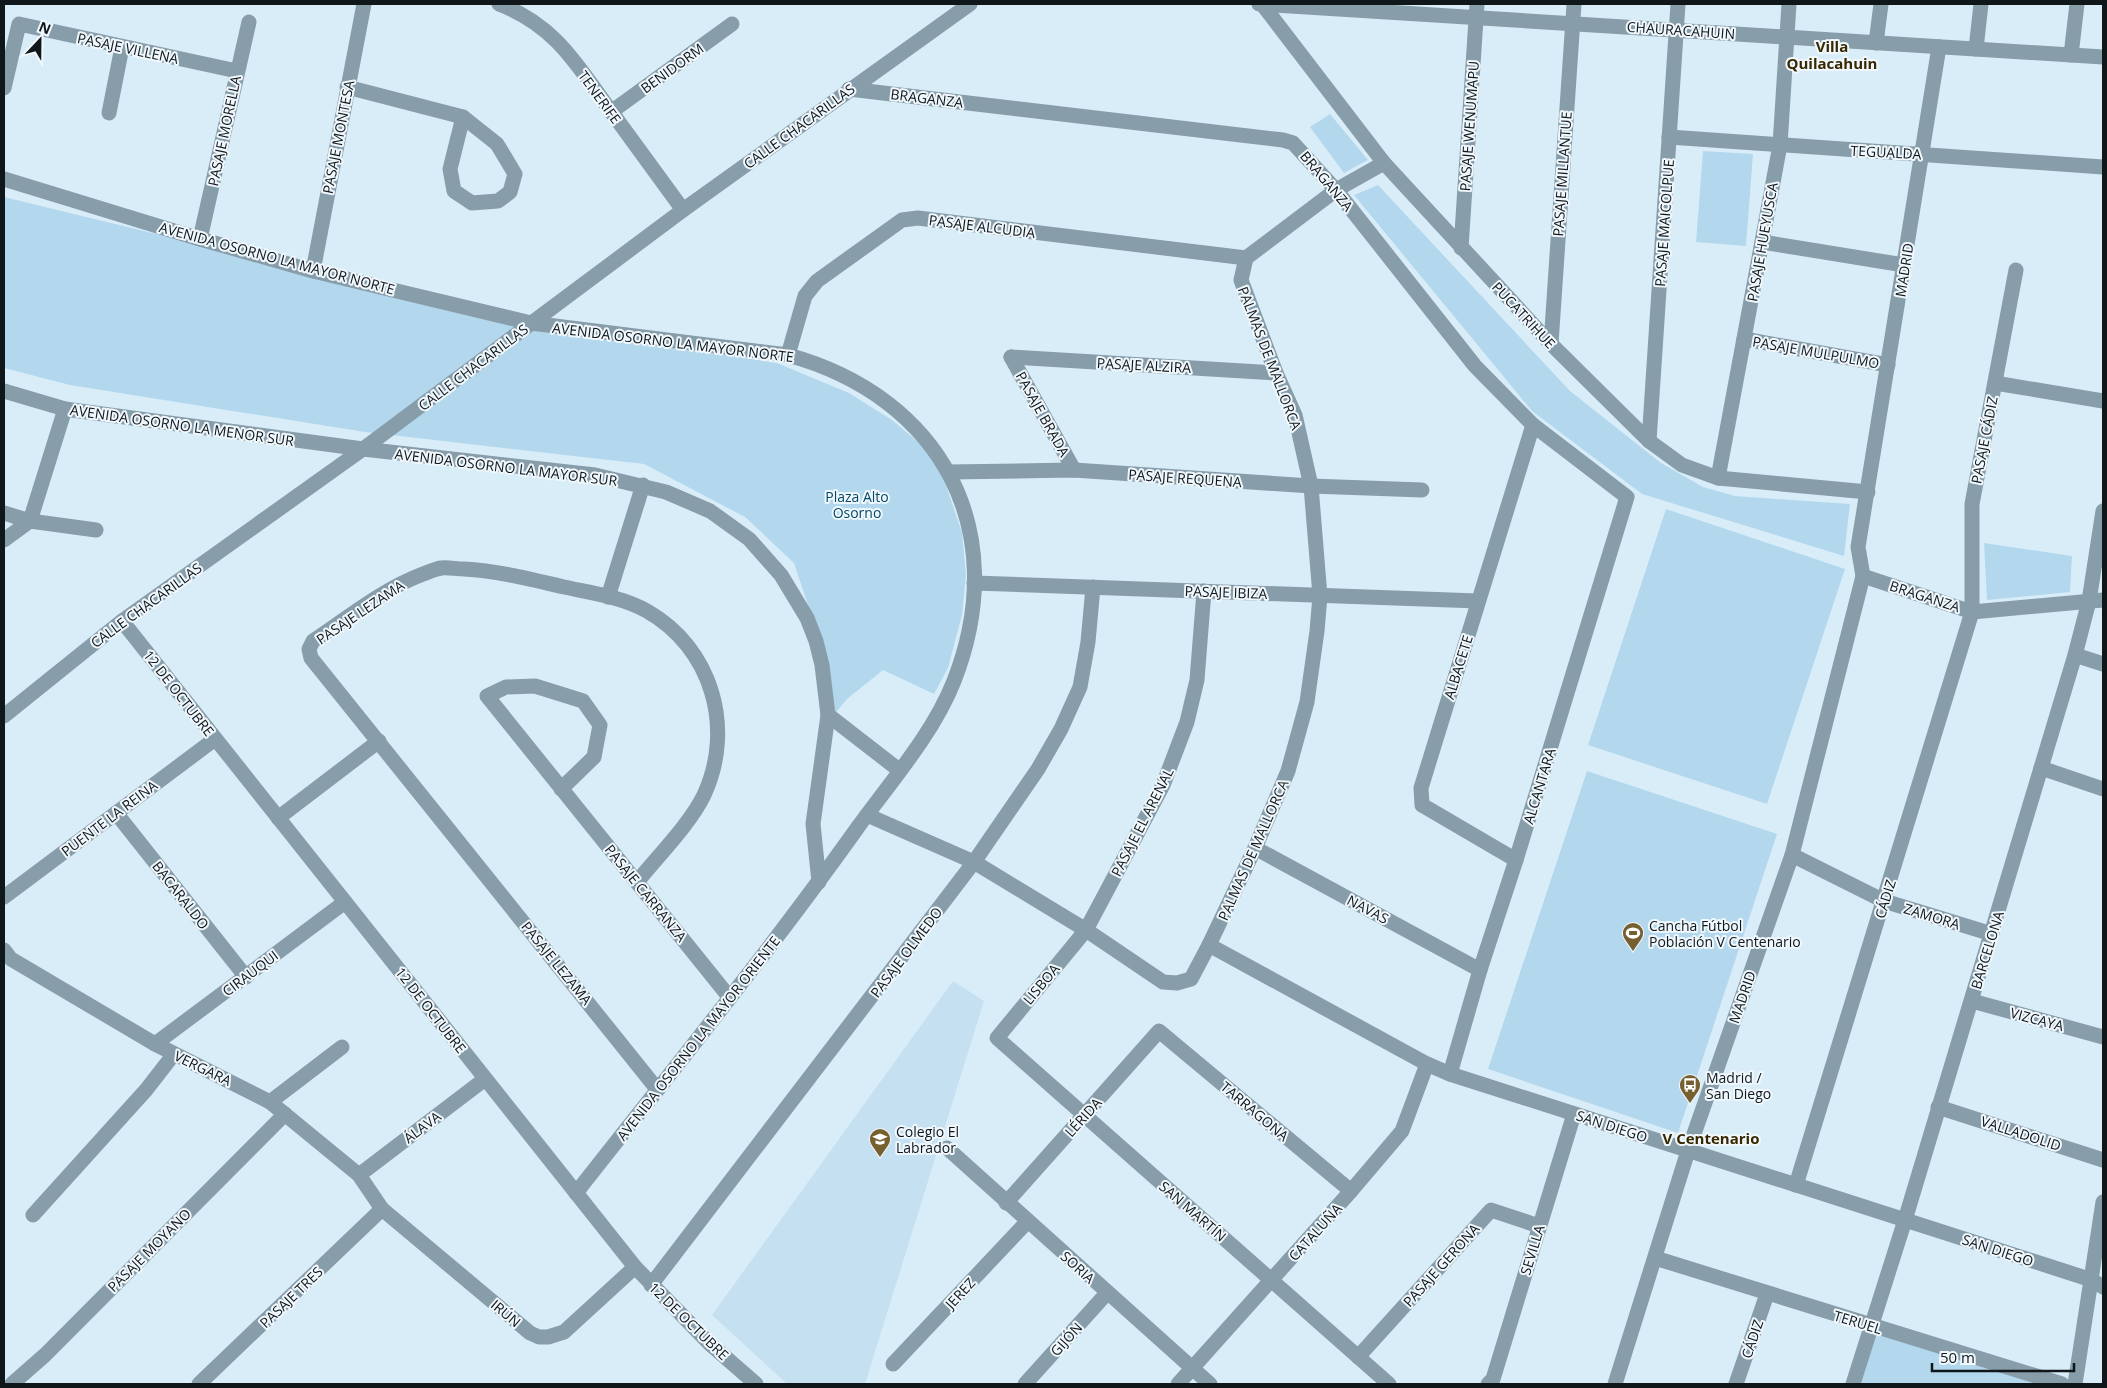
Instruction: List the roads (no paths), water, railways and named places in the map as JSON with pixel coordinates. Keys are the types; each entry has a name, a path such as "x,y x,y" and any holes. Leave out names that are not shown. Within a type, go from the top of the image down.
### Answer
{"street":[{"name":"PASAJE MONTESA","path":"313,270 364,4"},
{"name":"TENERIFE","path":"499,4 526,17 557,40 571,55 683,210"},
{"name":"CALLE CHACARILLAS","path":"4,716 122,621 363,449 683,210 849,89 970,4"},
{"name":"CHAURACAHUIN","path":"1268,4 1477,11 1572,23 2103,57"},
{"name":"PUCATRIHUE","path":"1268,4 1384,163 1551,344 1649,441 1682,465 1718,478 1868,492"},
{"name":"PASAJE MILLANTUE","path":"1551,344 1574,4"},
{"name":"PASAJE MAICOLPUE","path":"1649,441 1678,4"},
{"name":"PASAJE HUEYUSCA","path":"1718,478 1780,145 1789,4"},
{"path":"1876,43 1881,4"},
{"path":"1976,49 1981,4"},
{"path":"2071,55 2077,4"},
{"name":"PASAJE WENUMAPU","path":"1461,248 1477,11"},
{"name":"PASAJE MORELLA","path":"200,239 248,22"},
{"name":"PASAJE VILLENA","path":"4,88 19,24 237,71"},
{"name":"BENIDORM","path":"611,112 732,24"},
{"path":"109,113 122,47"},
{"name":"MADRID","path":"1868,492 1940,47"},
{"path":"347,87 463,116 497,144 514,174 510,192 498,201 472,203 454,191 450,169 463,116"},
{"name":"BRAGANZA","path":"849,89 1283,140 1293,143 1336,190 1475,366 1533,425 1627,497"},
{"name":"TEGUALDA","path":"1669,137 2103,167"},
{"path":"1246,258 1336,190 1384,163"},
{"name":"AVENIDA OSORNO LA MAYOR NORTE","path":"4,179 200,239 313,270 531,323 788,355 834,370 876,394 896,409 924,438 948,472 966,510 974,557 974,583 968,632 954,681 931,728 819,882"},
{"name":"PASAJE ALCUDIA","path":"788,355 805,296 816,281 902,220 918,218 1246,258"},
{"path":"1762,242 1904,265"},
{"name":"PALMAS DE MALLORCA","path":"867,815 974,862 1086,930 1163,982 1177,983 1191,979 1273,810 1298,737 1313,667 1320,596 1311,486 1295,416 1276,373 1241,280 1246,258"},
{"name":"PASAJE CÁDIZ","path":"1972,612 1972,504 2016,270"},
{"name":"PASAJE MULPULMO","path":"1744,339 1888,365"},
{"name":"PASAJE ALZIRA","path":"1011,357 1276,373"},
{"name":"PASAJE BRADA","path":"1011,357 1074,470"},
{"path":"1995,384 2103,401"},
{"name":"AVENIDA OSORNO LA MENOR SUR","path":"4,391 64,409 363,449"},
{"path":"4,540 30,521 64,409"},
{"name":"ALBACETE","path":"1516,860 1422,805 1420,788 1533,425"},
{"name":"AVENIDA OSORNO LA MAYOR SUR","path":"363,449 596,474 643,485 688,500 730,524 766,556 781,575 806,618 816,641 824,674 828,715 813,824 819,882"},
{"name":"PASAJE REQUENA","path":"948,472 1074,470 1311,486 1422,490"},
{"path":"608,597 643,485"},
{"path":"1862,576 1858,547 1868,492"},
{"name":"ALCANTARA","path":"1450,1074 1480,970 1516,860 1627,497"},
{"name":"BARCELONA","path":"1853,1384 1972,1001 2075,655 2096,600 2103,511"},
{"path":"4,512 30,521 96,530"},
{"name":"PASAJE LEZAMA","path":"637,882 693,813 703,797 715,762 718,725 712,689 704,670 693,652 680,636 647,611 628,602 495,571 441,568 401,582 314,641 309,649 311,658 658,1090"},
{"name":"BRAGANZA","path":"1862,576 1972,612 2096,600"},
{"name":"MADRID","path":"1615,1384 1688,1151 1792,855 1862,576"},
{"name":"PASAJE IBIZA","path":"974,583 1478,601"},
{"name":"PASAJE OLMEDO","path":"651,1285 974,862 1038,769 1061,729 1080,687 1088,642 1093,587"},
{"name":"PASAJE EL ARENAL","path":"1086,930 1163,785 1187,722 1197,680 1204,591"},
{"name":"CÁDIZ","path":"1796,1185 1972,612"},
{"name":"12 DE OCTUBRE","path":"122,621 635,1267 709,1343 756,1384"},
{"path":"2075,655 2103,664"},
{"name":"PASAJE CARRANZA","path":"561,789 594,757 600,725 583,701 535,686 506,687 487,696 561,789 730,998"},
{"path":"828,715 899,770"},
{"name":"PUENTE LA REINA","path":"4,898 215,739"},
{"path":"278,818 379,741"},
{"path":"2042,768 2103,789"},
{"name":"BACARALDO","path":"116,813 246,977"},
{"name":"NAVAS","path":"1255,848 1480,970"},
{"name":"ZAMORA","path":"1792,855 1884,901 1992,934"},
{"name":"AVENIDA OSORNO LA MAYOR ORIENTE","path":"576,1193 819,882"},
{"name":"CIRAUQUI","path":"155,1044 345,902"},
{"name":"LISBOA","path":"997,1038 1086,930"},
{"name":"SAN DIEGO","path":"1209,945 1427,1064 1450,1074 2098,1283"},
{"name":"VERGARA","path":"4,950 11,959 155,1044 270,1102 359,1175 382,1209"},
{"name":"VIZCAYA","path":"1972,1001 2103,1037"},
{"name":"LÉRIDA","path":"1006,1203 1159,1031"},
{"name":"TARRAGONA","path":"1159,1031 1351,1191"},
{"name":"SAN MARTÍN","path":"997,1038 1389,1384"},
{"path":"270,1102 342,1047"},
{"path":"33,1214 146,1090 174,1054"},
{"name":"CATALUÑA","path":"1178,1384 1351,1191 1402,1131 1427,1064"},
{"name":"ÁLAVA","path":"359,1175 485,1079"},
{"name":"VALLADOLID","path":"1938,1107 2103,1160"},
{"name":"PASAJE MOYANO","path":"12,1384 45,1355 285,1114"},
{"name":"SEVILLA","path":"1488,1384 1493,1379 1574,1114"},
{"name":"SORIA","path":"947,1148 1027,1222 1210,1384"},
{"path":"2075,1384 2098,1283 2103,1202"},
{"name":"IRÚN","path":"382,1209 523,1327 539,1336 556,1336 564,1332 635,1267"},
{"name":"PASAJE TRES","path":"199,1384 382,1209"},
{"name":"PASAJE GERONA","path":"1358,1357 1491,1210 1539,1226"},
{"name":"JEREZ","path":"893,1364 1027,1222"},
{"name":"TERUEL","path":"1654,1258 2062,1384"},
{"name":"GIJÓN","path":"1025,1384 1107,1293"},
{"name":"CÁDIZ","path":"1736,1384 1767,1294"}],"place":[{"name":"Cancha Fútbol Población V Centenario","path":"1633,952"},
{"name":"Madrid / San Diego","path":"1690,1104"},
{"name":"Colegio El Labrador","path":"880,1158"}],"district":[{"name":"Villa Quilacahuin","path":"1832,54"},
{"name":"V Centenario","path":"1711,1138"}],"park label":[{"name":"Plaza Alto Osorno","path":"857,504"}]}
